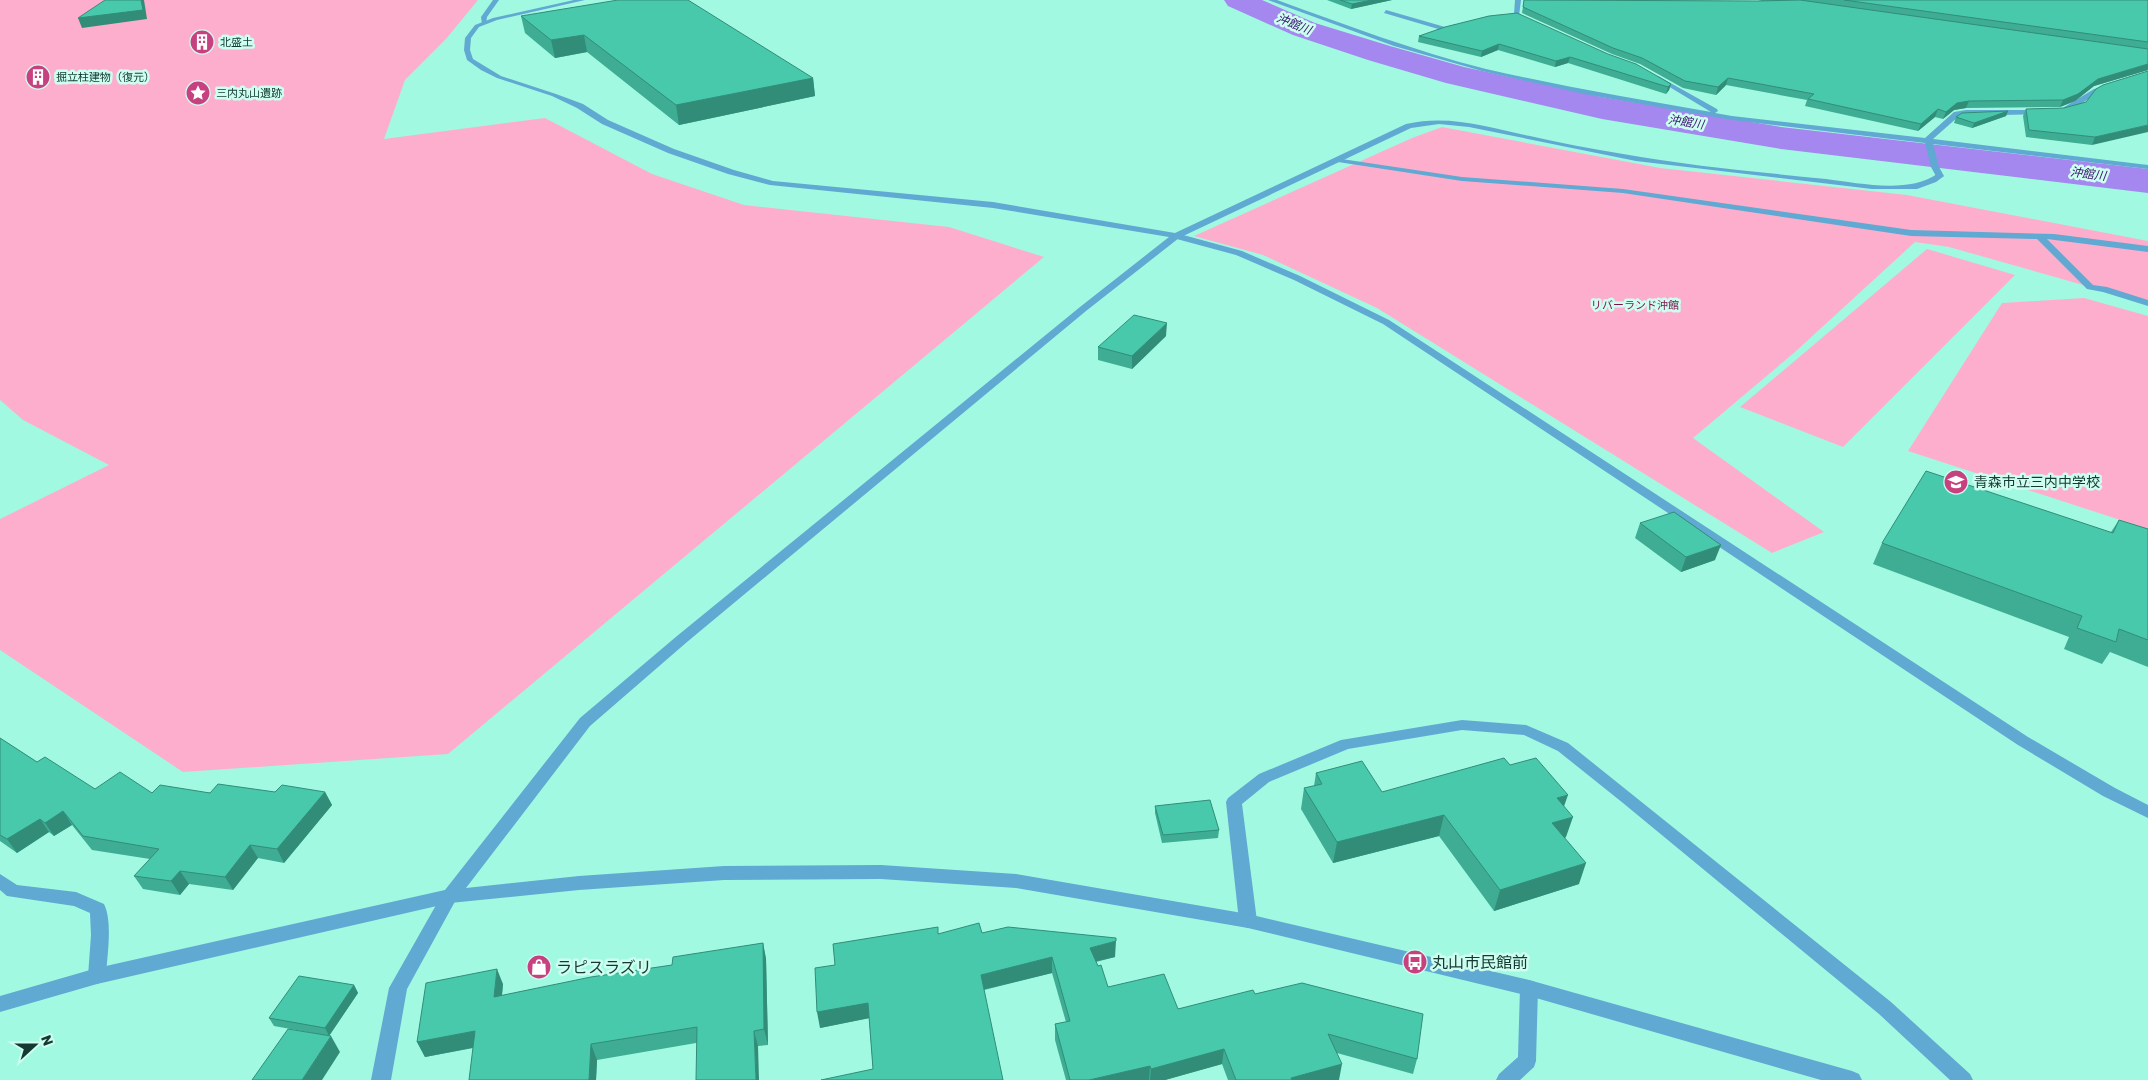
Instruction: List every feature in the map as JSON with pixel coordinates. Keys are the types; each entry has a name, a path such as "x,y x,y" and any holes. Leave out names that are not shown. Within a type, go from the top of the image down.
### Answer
{"street":[{"path":"484,23 484,17 496,0"},
{"path":"582,0 484,23 471,31 468,38 467,50 470,60 499,77 554,94 580,106 604,122 671,151 732,172 772,183 993,205 1125,226 1176,236 1239,254 1297,278 1386,322 2024,741 2109,792 2148,812"},
{"path":"1271,0 1355,32 1484,70 1584,92 1732,118 2148,168"},
{"path":"1517,15 1518,0"},
{"path":"1386,12 1445,29 1460,25"},
{"path":"1498,17 1517,15 1525,19"},
{"path":"1649,73 1707,108 1732,118"},
{"path":"2060,111 2079,105 2097,88 2120,83"},
{"path":"1928,142 1957,114 1966,112 2052,111"},
{"path":"381,1080 398,988 450,896 585,722 690,632 1075,316 1176,236 1421,122 1467,125 1638,159 1872,187 1900,188 1934,181 1940,176 1935,167 1928,142"},
{"path":"1338,160 1462,179 1623,191 1833,223 1911,232 2039,236 2148,249"},
{"path":"2039,236 2090,287 2104,289 2148,303"},
{"path":"1248,921 1234,802 1264,778 1346,744 1462,725 1526,730 1563,747 1629,799 1885,1008 1963,1080"},
{"path":"0,1004 97,976 450,896 579,883 724,872 881,872 1016,880 1248,921 1530,988 1852,1080"},
{"path":"0,881 13,891 76,899 98,909 100,935 97,976"},
{"path":"1506,1080 1527,1061 1530,988"}],"green space":[{"path":"0,0 478,0 446,39 405,80 384,139 545,118 652,174 744,205 949,227 1044,257 448,754 183,772 0,650 0,519 109,465 23,420 0,400"},
{"name":"リバーランド沖館","path":"1442,127 1660,168 1907,195 2148,241 2148,300 2129,298 1949,247 1915,242 1795,352 1693,438 1824,532 1772,553 1377,308 1263,255 1194,236 1412,138"},
{"path":"1927,249 2015,275 1843,447 1740,407"},
{"path":"2084,298 2148,316 2148,529 1908,451 2002,303"}],"building":[{"path":"105,0 141,0 143,10 78,18"},
{"path":"618,0 688,0 813,78 676,105 584,35 551,40 521,16"},
{"path":"1340,0 1372,0 1352,4"},
{"path":"1524,0 1800,0 2148,49 2148,64 2098,79 2078,94 2063,100 1969,101 1957,103 1946,112 1938,109 1921,124 1808,99 1814,94 1728,78 1718,87 1685,81 1642,58 1613,48 1523,7"},
{"path":"1844,0 2148,0 2148,42"},
{"path":"1517,13 1608,54 1636,64 1671,84 1668,87 1570,57 1556,61 1499,44 1482,51 1419,36 1445,27 1489,16"},
{"path":"2148,71 2148,125 2095,137 2029,130 2026,109 2064,108 2086,102 2096,89 2103,85"},
{"path":"2008,111 1974,123 1956,117 1962,113"},
{"path":"1134,315 1167,323 1132,356 1098,347"},
{"path":"1926,471 2113,533 2119,520 2148,529 2148,640 2119,629 2116,642 2077,628 2082,616 1882,543"},
{"path":"1674,512 1721,545 1686,557 1640,523"},
{"path":"0,738 37,762 45,757 95,789 120,772 152,793 160,785 210,793 218,784 275,792 282,785 325,792 277,849 250,845 225,877 180,871 171,881 134,876 159,849 83,836 63,811 45,823 40,819 7,839 0,835"},
{"path":"1504,758 1510,765 1536,758 1568,795 1557,798 1573,817 1552,823 1586,863 1500,890 1444,815 1337,842 1304,788 1322,784 1316,773 1362,761 1382,792"},
{"path":"1210,800 1219,830 1163,835 1155,806"},
{"path":"979,923 982,933 1008,927 1116,938 1116,941 1090,948 1098,966 1101,965 1108,987 1164,974 1178,1009 1253,990 1255,994 1302,983 1423,1014 1417,1059 1328,1034 1342,1064 1291,1078 1292,1080 1236,1080 1224,1049 1151,1069 1150,1066 1089,1080 1070,1080 1055,1024 1070,1021 1052,957 981,975 1003,1080 821,1080 873,1069 868,1003 817,1012 815,968 835,965 833,944 938,927 938,934"},
{"path":"763,943 764,1029 754,1031 756,1080 696,1080 697,1027 591,1044 589,1080 469,1080 475,1031 417,1042 426,983 497,969 494,997 591,977 672,965 673,957"},
{"path":"299,976 354,985 325,1028 269,1018"},
{"path":"288,1029 331,1036 302,1080 252,1080"}],"waterway":[{"name":"沖館川","path":"1238,0 1304,29 1379,53 1458,76 1602,108 1781,138 2148,181"}],"place":[{"name":"北盛土","path":"202,42"},
{"name":"掘立柱建物（復元）","path":"38,77"},
{"name":"三内丸山遺跡","path":"198,93"},
{"name":"青森市立三内中学校","path":"1956,482"},
{"name":"丸山市民館前","path":"1415,962"},
{"name":"ラピスラズリ","path":"539,967"}]}
